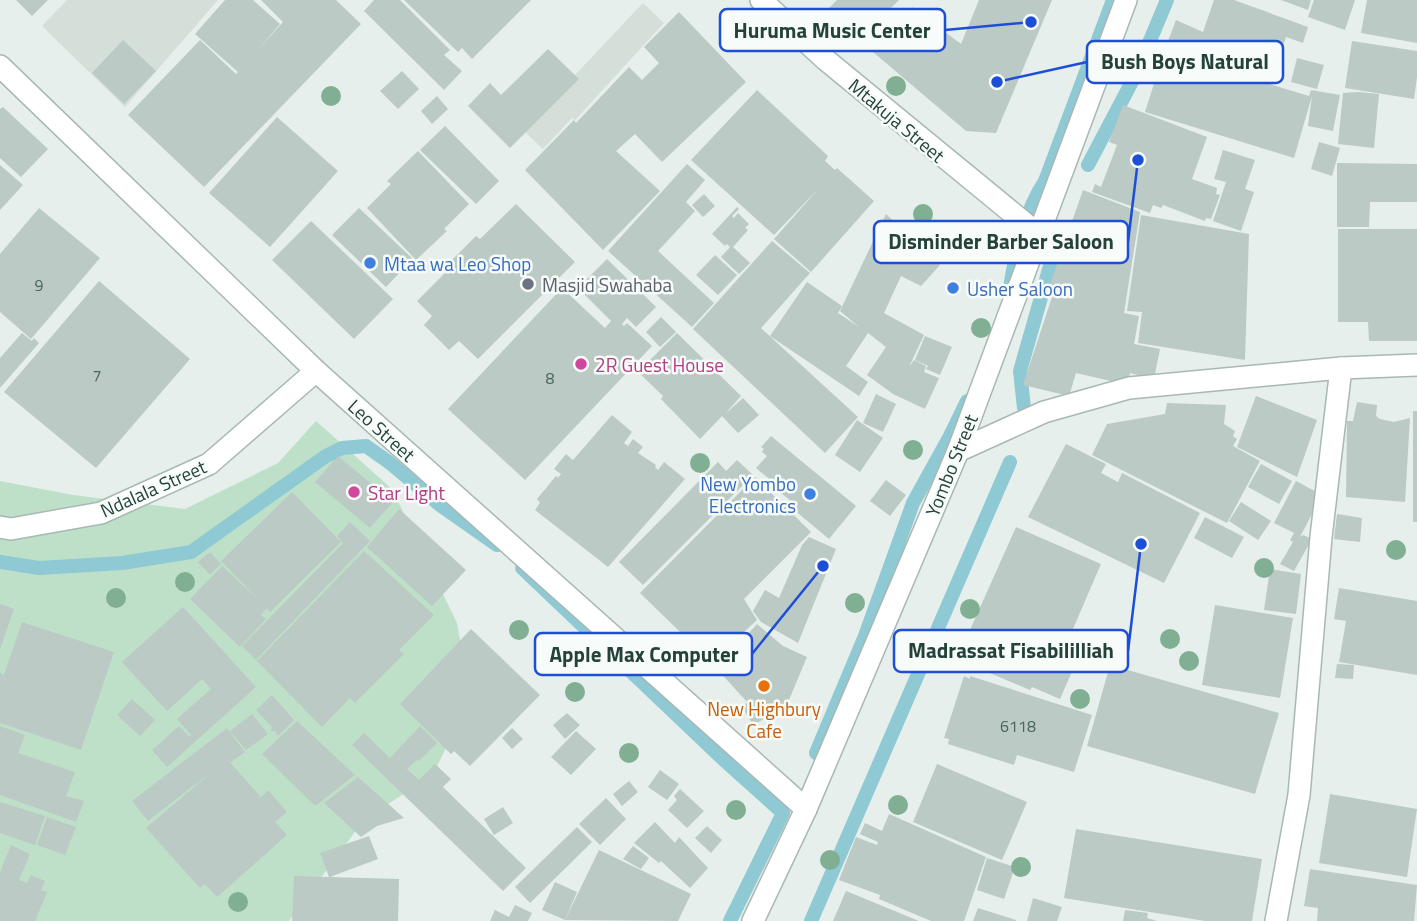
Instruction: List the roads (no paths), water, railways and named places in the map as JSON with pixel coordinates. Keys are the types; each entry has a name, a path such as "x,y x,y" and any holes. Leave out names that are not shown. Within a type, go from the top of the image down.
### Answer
{"street":[{"name":"Mtakuja Street","path":"761,0 826,60 1038,234"},
{"name":"Yombo Street","path":"753,921 806,809 958,451 1126,0"},
{"name":"Leo Street","path":"0,66 316,370 806,809"},
{"path":"958,451 1044,412 1129,388 1341,368 1417,365"},
{"path":"1276,921 1298,795 1321,537 1341,368"},
{"name":"Ndalala Street","path":"0,527 10,529 101,513 209,464 316,370"}],"waterway":[{"path":"1009,294 1017,250 1026,221 1045,181 1113,0"},
{"path":"1088,165 1136,74 1167,0"},
{"path":"1024,408 1020,371 1058,238"},
{"path":"816,753 865,636 913,503 967,401"},
{"path":"0,562 39,568 122,563 191,552 326,456 342,448 366,446 440,505 497,545"},
{"path":"811,921 1010,462"},
{"path":"522,568 783,813 730,921"}],"place":[{"name":"Huruma Music Center","path":"1031,22"},
{"name":"Bush Boys Natural","path":"997,82"},
{"name":"Disminder Barber Saloon","path":"1138,160"},
{"name":"Mtaa wa Leo Shop","path":"370,263"},
{"name":"Masjid Swahaba","path":"528,284"},
{"name":"Usher Saloon","path":"953,288"},
{"name":"2R Guest House","path":"581,364"},
{"name":"Star Light","path":"354,492"},
{"name":"New Yombo Electronics","path":"810,494"},
{"name":"Madrassat Fisabililliah","path":"1141,544"},
{"name":"Apple Max Computer","path":"823,566"},
{"name":"New Highbury Cafe","path":"764,686"}]}
